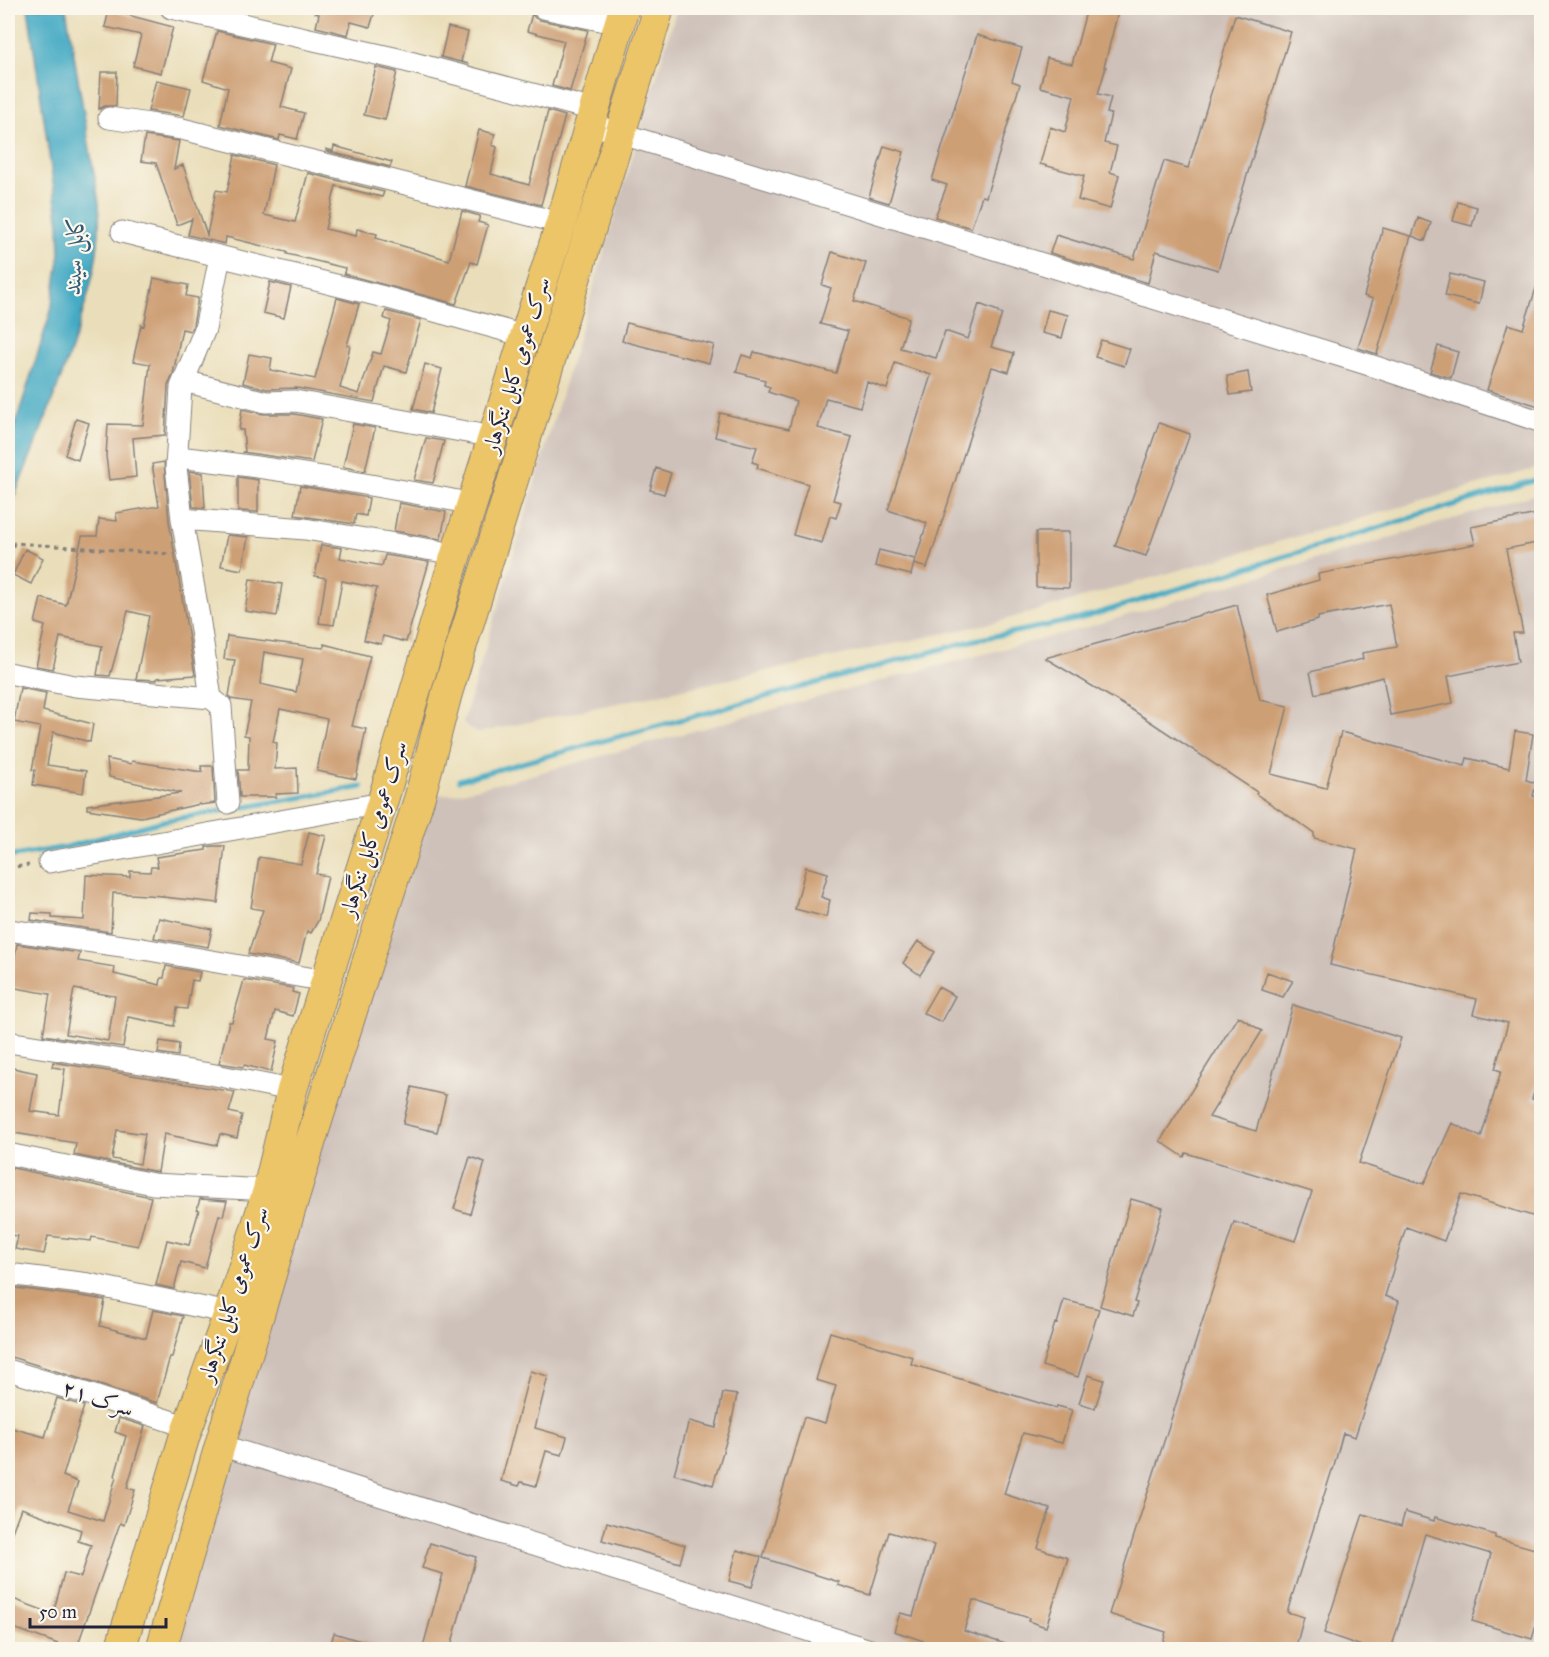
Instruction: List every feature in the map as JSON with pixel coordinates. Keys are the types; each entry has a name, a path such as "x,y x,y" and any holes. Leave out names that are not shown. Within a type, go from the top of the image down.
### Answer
{"highway":[{"name":"سرک عمومی کابل ننگرهار","path":"161,1650 312,1140 420,796 450,681 659,8"},
{"name":"سرک عمومی کابل ننگرهار","path":"120,1650 187,1431 229,1313 268,1190 292,1090 382,803 456,554 561,224 622,16"},
{"path":"187,1431 220,1445"}],"street":[{"path":"171,8 394,58 592,117 621,133 1365,363 1542,422"},
{"path":"543,8 622,16"},
{"path":"109,118 182,129 561,224"},
{"path":"122,232 384,297 525,336"},
{"path":"211,698 190,555 182,519 176,467 181,387 205,329 220,257"},
{"path":"184,381 266,402 295,401 494,437"},
{"path":"178,457 259,467 473,504"},
{"path":"182,519 305,529 456,554"},
{"path":"8,673 75,686 211,698 221,706 228,803"},
{"path":"49,862 382,803"},
{"path":"8,930 143,949 326,981"},
{"path":"8,1042 210,1074 292,1090"},
{"path":"8,1154 153,1184 268,1190"},
{"path":"8,1274 89,1284 229,1313"},
{"name":"سرک ۲۱","path":"8,1370 91,1395 187,1431"},
{"path":"220,1445 870,1650"}],"path":[{"path":"8,564 14,543 190,555"}],"shaded area":[{"path":"677,8 1541,8 1541,467 997,622 477,733 463,723"},
{"path":"1541,493 1541,1649 161,1650 420,796 453,794 513,780 1088,627"}],"water":[{"name":"کابل سيند","path":"28,8 66,8 99,203 99,238 90,287 68,359 8,512 8,448 51,311 60,254 59,224"}],"building":[{"path":"316,8 376,8 370,27 351,22 348,35 316,27 319,14 315,13"},
{"path":"1087,8 1119,8 1098,94 1111,97 1107,113 1111,114 1104,143 1117,146 1110,172 1119,175 1110,209 1078,200 1084,176 1040,164 1050,127 1065,132 1074,96 1040,87 1047,58 1072,64"},
{"path":"109,10 173,27 161,73 133,66 141,35 105,27"},
{"path":"532,14 540,20 588,30 570,91 552,86 564,41 527,31"},
{"path":"1235,15 1291,32 1218,270 1156,251 1148,283 1050,253 1056,235 1134,259 1164,161 1188,168"},
{"path":"448,27 468,32 461,62 441,57"},
{"path":"217,31 273,44 268,63 291,69 281,107 304,113 297,139 280,135 279,140 220,125 228,88 203,80"},
{"path":"977,35 1022,48 1012,81 1020,84 986,197 982,196 971,228 935,217 947,185 932,180"},
{"path":"376,67 397,72 385,120 364,115"},
{"path":"101,72 117,72 116,106 105,106 99,109"},
{"path":"156,80 191,88 184,116 148,111"},
{"path":"548,111 565,116 541,205 465,186 479,130 495,134 492,145 497,147 491,174 529,185"},
{"path":"145,136 179,141 174,169 183,165 207,235 216,190 227,192 235,155 274,165 264,215 295,222 308,173 384,192 382,197 336,186 325,229 356,236 357,229 377,234 376,238 449,260 462,211 480,216 478,222 488,225 477,264 471,262 456,304 344,274 345,268 287,254 287,252 226,237 225,244 188,235 192,219 177,225 156,163 141,161"},
{"path":"334,146 392,162 390,167 326,151 326,149 333,151"},
{"path":"884,146 904,152 889,203 869,197"},
{"path":"1458,202 1477,207 1472,226 1453,221"},
{"path":"1418,218 1431,223 1425,241 1412,236"},
{"path":"1383,228 1411,236 1377,354 1358,348 1373,299 1364,296"},
{"path":"832,252 866,263 854,301 909,318 900,348 936,358 945,331 968,339 979,304 1002,314 991,347 1014,353 1009,372 992,367 927,568 914,564 927,523 888,510 931,375 895,363 887,389 867,382 860,407 826,398 818,428 852,437 833,500 841,502 836,518 830,516 822,543 793,535 808,484 757,468 758,464 752,462 757,447 715,437 720,413 789,429 796,401 768,392 770,387 764,385 765,380 736,372 742,355 752,358 754,352 836,373 848,331 820,324 831,288 822,285"},
{"path":"1450,274 1484,282 1479,304 1445,296"},
{"path":"154,278 188,285 186,296 198,298 193,325 190,331 182,329 173,374 168,386 165,435 133,438 136,477 109,480 106,456 108,424 143,425 150,364 133,361 141,325 144,326"},
{"path":"270,282 291,287 284,318 263,313"},
{"path":"1538,282 1542,282 1542,407 1487,390 1508,324 1523,329"},
{"path":"337,298 359,304 347,345 350,346 340,388 359,394 373,352 381,354 391,321 384,318 386,311 421,320 406,372 384,366 374,402 297,388 267,389 243,383 249,354 272,358 270,370 315,379"},
{"path":"1048,310 1068,315 1062,338 1042,333"},
{"path":"627,323 714,345 709,363 622,341"},
{"path":"1101,340 1130,349 1124,366 1095,357"},
{"path":"1438,346 1458,352 1451,378 1430,372"},
{"path":"425,364 442,369 431,413 413,409"},
{"path":"1248,372 1251,392 1230,395 1227,376"},
{"path":"242,409 263,414 294,414 322,419 312,462 242,452 245,452 243,430 239,430"},
{"path":"76,419 89,423 78,460 65,455"},
{"path":"1159,423 1190,434 1146,556 1115,546"},
{"path":"353,424 375,428 365,471 343,467"},
{"path":"426,438 444,441 433,483 414,480"},
{"path":"164,462 169,521 195,675 157,678 157,680 136,679 149,616 128,611 110,676 97,675 102,646 60,637 53,669 36,666 45,626 35,623 41,598 66,605 82,536 97,536 99,519 117,521 116,513 159,506 152,464"},
{"path":"656,468 671,473 664,494 650,490"},
{"path":"189,471 203,473 205,508 193,507"},
{"path":"238,477 258,480 258,512 238,511"},
{"path":"300,486 369,498 366,516 356,514 354,524 295,515"},
{"path":"399,503 446,512 441,539 394,531"},
{"path":"1542,513 1542,542 1506,549 1523,633 1513,633 1518,662 1448,676 1453,703 1390,715 1383,677 1315,694 1310,672 1363,659 1362,653 1397,647 1389,604 1318,617 1318,620 1277,632 1267,595 1319,580 1318,574 1475,544 1471,527"},
{"path":"1036,532 1069,532 1069,588 1036,587"},
{"path":"227,535 248,537 242,570 221,566"},
{"path":"321,545 342,548 340,558 382,566 385,555 429,562 406,642 383,636 381,644 364,640 377,588 342,581 334,625 319,623 326,578 315,576"},
{"path":"25,549 43,558 31,584 13,575"},
{"path":"879,550 915,559 911,575 875,566"},
{"path":"250,579 282,584 277,616 245,611"},
{"path":"1237,605 1260,700 1288,706 1271,774 1326,788 1341,732 1465,766 1467,758 1509,768 1515,731 1533,734 1526,780 1536,783 1533,796 1542,798 1542,1068 1532,1099 1542,1102 1542,1219 1461,1194 1444,1241 1406,1227 1385,1296 1399,1301 1355,1437 1343,1433 1287,1612 1304,1617 1295,1650 1161,1650 1166,1632 1109,1614 1234,1222 1295,1241 1312,1192 1186,1153 1184,1157 1160,1141 1238,1016 1262,1031 1209,1117 1256,1131 1293,1005 1401,1038 1359,1163 1424,1184 1452,1123 1481,1137 1501,1071 1495,1069 1508,1023 1473,1014 1477,999 1330,965 1357,849 1314,838 1314,833 1256,794 1257,792 1134,711 1045,658"},
{"path":"227,636 324,648 324,644 370,656 352,726 366,729 356,779 317,771 327,719 280,709 273,742 277,743 275,769 297,768 298,793 276,794 276,797 240,797 238,770 248,770 249,736 244,735 251,702 231,699 229,696 235,660 224,659","holes":["264,652 303,659 296,692 260,684"]},
{"path":"20,688 46,693 43,711 93,724 90,742 53,732 47,765 86,771 83,793 33,785 35,770 32,770 40,727 14,722"},
{"path":"107,759 202,772 201,766 213,766 215,803 200,804 141,817 87,809 87,805 181,793 109,777"},
{"path":"309,832 326,836 316,874 328,876 318,921 311,933 307,931 299,963 248,954 263,910 251,908 259,857 301,864"},
{"path":"225,846 218,903 113,893 111,932 31,920 32,913 52,914 52,918 84,920 86,875 130,877 130,871 150,872 151,867 158,867 156,857 206,850 206,847"},
{"path":"806,867 828,873 821,897 830,900 826,917 795,909"},
{"path":"159,918 212,929 208,947 154,938"},
{"path":"918,941 935,952 920,975 903,963"},
{"path":"17,944 80,953 78,961 115,967 114,974 160,985 166,966 200,972 198,981 192,980 187,1009 177,1008 174,1026 128,1017 123,1047 43,1035 50,994 10,987","holes":["74,989 115,996 108,1041 66,1034"]},
{"path":"1267,972 1293,981 1283,997 1262,990"},
{"path":"244,980 293,988 292,992 299,994 293,1016 275,1011 268,1039 278,1041 271,1072 244,1065 243,1067 219,1063 229,1022 232,1022"},
{"path":"938,987 955,996 941,1022 923,1013"},
{"path":"160,1041 179,1044 178,1056 158,1053"},
{"path":"53,1062 235,1092 229,1112 242,1115 237,1138 220,1134 217,1145 164,1134 158,1172 74,1155 76,1143 8,1132 8,1067 37,1073 30,1111 59,1115 65,1069 52,1067","holes":["117,1130 145,1134 140,1164 112,1159"]},
{"path":"412,1087 446,1095 437,1132 403,1124"},
{"path":"470,1157 485,1162 470,1214 454,1209"},
{"path":"8,1167 151,1197 138,1246 92,1237 91,1241 48,1236 44,1254 15,1249 18,1236 8,1235"},
{"path":"200,1199 227,1201 223,1216 219,1215 205,1268 181,1262 174,1289 156,1285 167,1240 189,1245"},
{"path":"1131,1199 1163,1208 1134,1302 1137,1303 1133,1316 1100,1306"},
{"path":"8,1287 105,1300 100,1326 146,1338 153,1310 183,1316 157,1403 8,1356"},
{"path":"1064,1300 1099,1309 1078,1377 1042,1366"},
{"path":"830,1332 913,1357 911,1364 1056,1408 1057,1406 1072,1410 1062,1443 1023,1433 1004,1494 1050,1509 1038,1548 1068,1558 1046,1627 1028,1621 1029,1618 973,1600 964,1631 1012,1646 1011,1650 950,1650 894,1631 900,1613 913,1616 934,1545 889,1532 870,1595 838,1585 839,1582 763,1558 804,1417 825,1423 836,1386 816,1380"},
{"path":"530,1371 548,1376 535,1428 567,1437 562,1455 546,1451 536,1486 521,1482 519,1486 501,1481"},
{"path":"1088,1375 1104,1380 1095,1408 1079,1403"},
{"path":"723,1393 737,1395 731,1425 713,1485 674,1474 689,1421 716,1428"},
{"path":"57,1398 84,1406 63,1476 78,1482 68,1510 103,1521 126,1436 115,1432 119,1418 145,1426 127,1488 135,1490 124,1525 120,1523 76,1650 56,1650 58,1644 8,1626 8,1597 53,1614 64,1573 81,1577 91,1545 78,1541 81,1530 21,1508 8,1540 8,1427 45,1437"},
{"path":"1405,1512 1434,1521 1435,1517 1495,1535 1495,1538 1542,1551 1542,1605 1532,1639 1472,1621 1491,1554 1425,1534 1391,1650 1373,1650 1324,1633 1363,1514 1401,1526"},
{"path":"607,1522 685,1545 680,1563 602,1540"},
{"path":"430,1543 476,1557 450,1650 422,1650 443,1574 422,1568"},
{"path":"737,1550 761,1557 752,1587 729,1581"},
{"path":"334,1633 377,1646 376,1650 329,1650"}],"waterway":[{"path":"459,780 975,640 1079,619 1542,478"},
{"path":"8,857 67,847 163,821 362,787"}]}
